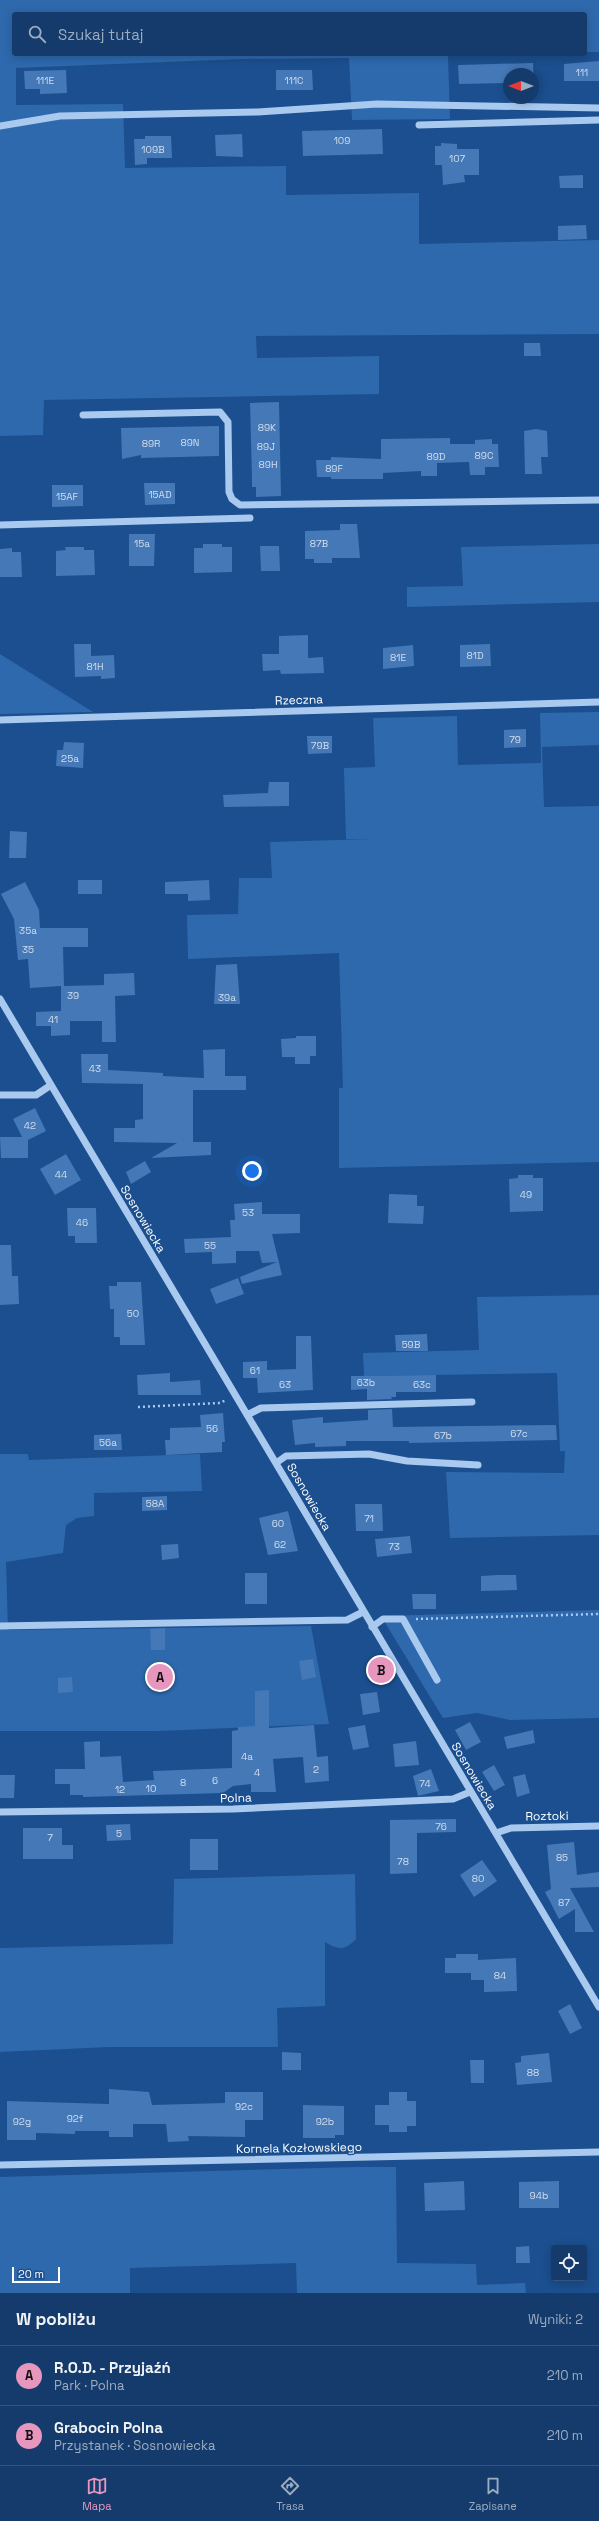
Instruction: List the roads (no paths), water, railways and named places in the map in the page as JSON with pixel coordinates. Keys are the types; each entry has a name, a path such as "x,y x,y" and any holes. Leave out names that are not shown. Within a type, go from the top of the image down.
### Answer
{"street":[{"path":"0,126 60,116 258,112 377,104 599,108"},
{"path":"419,125 599,120"},
{"path":"83,414 220,412 228,422 229,492 232,500 240,505 599,500"},
{"path":"0,525 250,518"},
{"name":"Rzeczna","path":"0,720 599,702"},
{"name":"Sosnowiecka","path":"0,999 599,2007"},
{"path":"0,1095 36,1095 51,1085"},
{"path":"247,1415 261,1408 472,1402"},
{"path":"276,1463 286,1456 369,1454 407,1461 478,1464"},
{"path":"0,1626 347,1620 363,1612"},
{"path":"372,1627 383,1619 403,1619 437,1680"},
{"name":"Polna","path":"0,1812 241,1809 453,1799 470,1792"},
{"name":"Roztoki","path":"496,1833 511,1828 599,1826"},
{"name":"Kornela Kozłowskiego","path":"0,2165 599,2152"}],"place":[{"name":"Grabocin Polna","path":"381,1670"},
{"name":"R.O.D. - Przyjaźń","path":"160,1677"}]}
